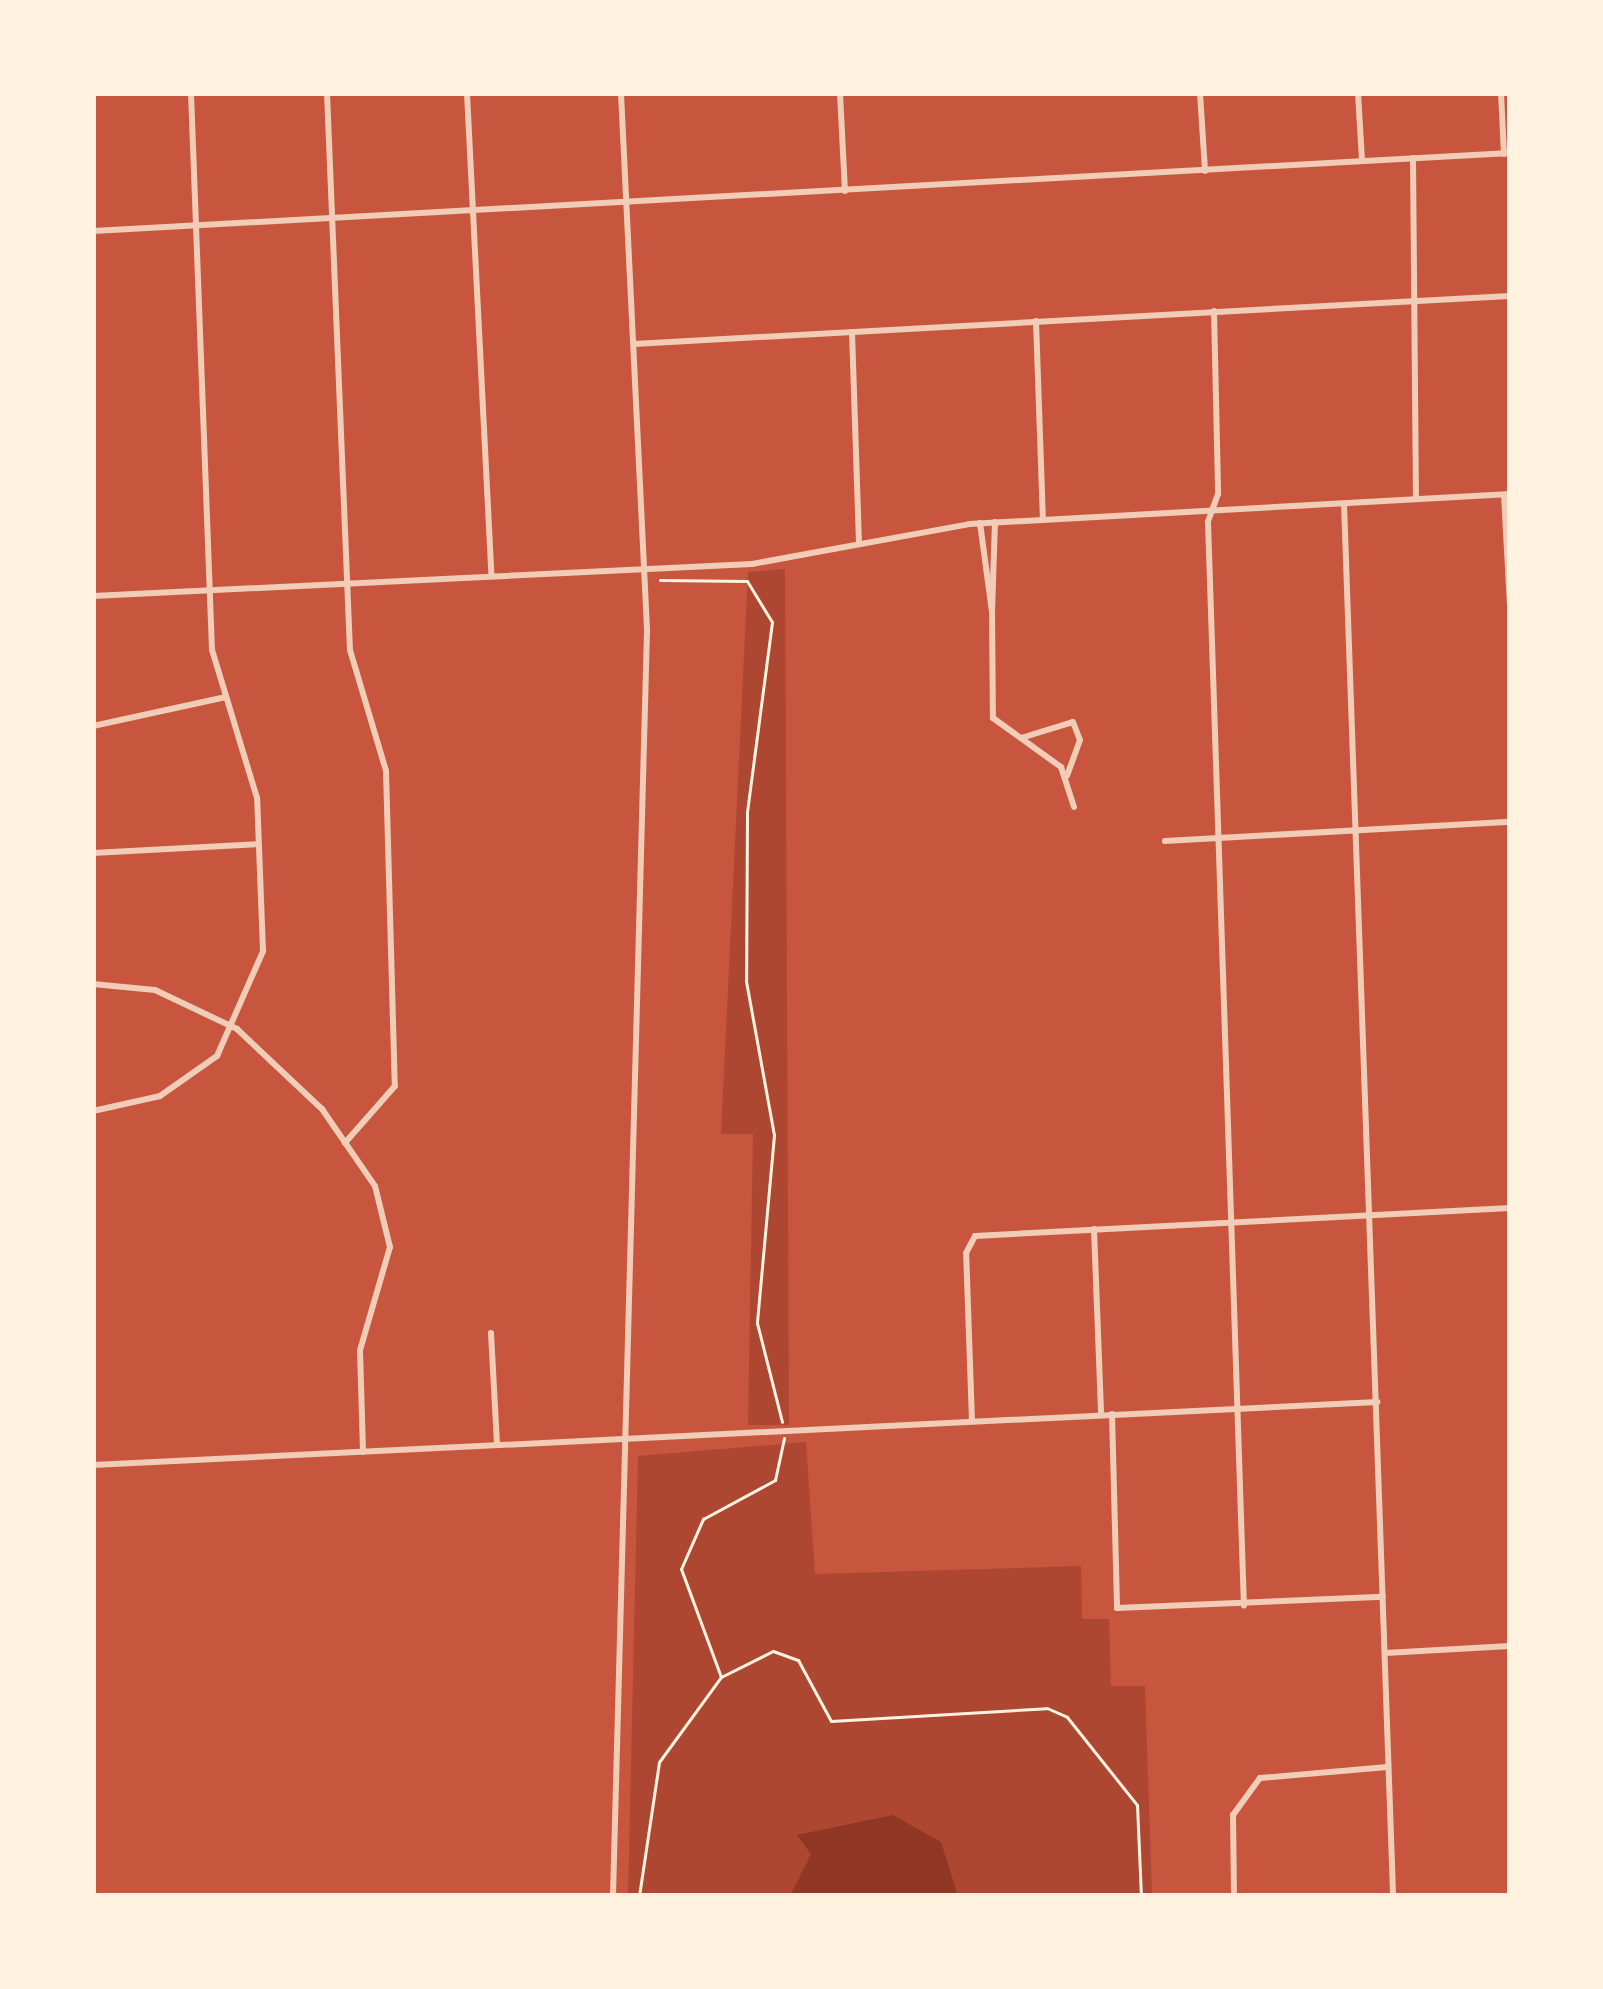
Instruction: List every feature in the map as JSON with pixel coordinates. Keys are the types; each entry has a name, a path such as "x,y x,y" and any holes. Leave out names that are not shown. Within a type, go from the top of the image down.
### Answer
{"street":[{"path":"93,1111 189,1080 237,1029 263,951 257,798 226,697 208,592 191,93"},
{"path":"327,93 350,650 386,771 395,1087 345,1143"},
{"path":"467,93 491,576"},
{"path":"613,1896 629,1438 645,568 621,93"},
{"path":"840,93 845,192"},
{"path":"1200,93 1204,171"},
{"path":"1358,93 1362,161"},
{"path":"93,231 1507,153 1501,93"},
{"path":"1413,158 1416,500"},
{"path":"634,344 1510,296"},
{"path":"1214,311 1212,510 1219,838 1244,1605"},
{"path":"1036,321 1043,520"},
{"path":"853,332 859,544"},
{"path":"93,596 645,568 859,544 980,523 1507,495 1510,605"},
{"path":"1344,504 1393,1896"},
{"path":"995,522 986,695 1018,739 1066,780"},
{"path":"980,523 992,612"},
{"path":"93,726 226,697"},
{"path":"1018,739 1073,722 1080,740 1066,780 1073,807"},
{"path":"1165,841 1510,822"},
{"path":"93,853 258,844"},
{"path":"93,984 155,990 237,1029 345,1143 389,1213 360,1350 363,1452"},
{"path":"972,1421 968,1247 982,1234 1510,1208"},
{"path":"1094,1229 1101,1415"},
{"path":"491,1333 497,1444"},
{"path":"1510,1388 1510,1414"},
{"path":"93,1465 1377,1402"},
{"path":"1112,1414 1117,1608 1383,1597"},
{"path":"1385,1653 1510,1646"},
{"path":"1234,1896 1233,1815 1260,1778 1388,1767"}],"path":[{"path":"660,580 747,581 772,622 747,813 746,981 774,1136 757,1323 784,1432 775,1480 704,1519 681,1569 721,1677"},
{"path":"639,1896 653,1778 721,1677 788,1652 824,1718 842,1723 1060,1713 1136,1805 1141,1896"}],"shaded area":[{"path":"785,569 789,1425 748,1425 753,1134 721,1134 748,572"},
{"path":"806,1442 815,1574 1081,1566 1082,1619 1109,1619 1111,1686 1145,1686 1152,1896 628,1896 638,1456"},
{"path":"893,1815 941,1842 958,1896 790,1896 811,1854 797,1835"}]}
